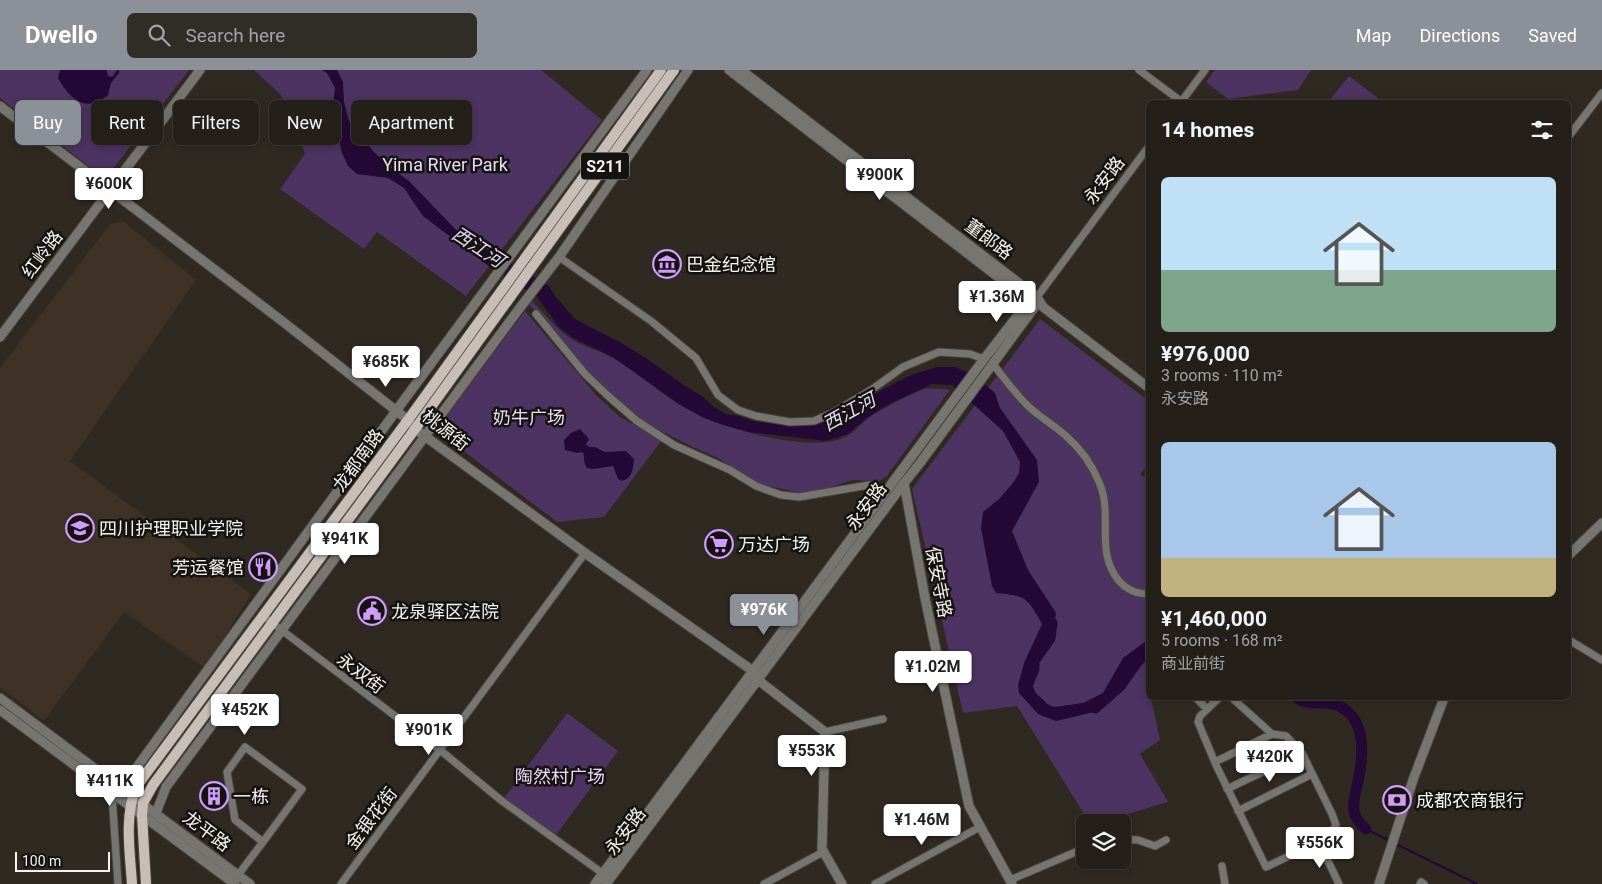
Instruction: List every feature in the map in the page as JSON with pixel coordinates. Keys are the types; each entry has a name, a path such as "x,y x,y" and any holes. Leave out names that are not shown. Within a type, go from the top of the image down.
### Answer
{"main road":[{"name":"龙都南路","path":"146,884 142,815 143,803 153,785 508,301 531,259 661,70"},
{"name":"龙都南路","path":"132,884 129,835 131,801 136,787 144,774 408,420 499,294 531,259 674,70"}],"street":[{"name":"红岭路","path":"0,337 200,70"},
{"path":"121,789 647,70"},
{"path":"156,813 166,788 518,309 559,257 688,70"},
{"name":"董郞路","path":"729,70 1036,302"},
{"name":"董郞路","path":"741,70 1036,302"},
{"path":"1139,70 1179,100"},
{"path":"1183,100 1205,70"},
{"path":"1571,133 1602,94"},
{"name":"桃源街","path":"0,106 408,420 415,429 585,553 753,671 758,680"},
{"name":"永安路","path":"606,879 920,463 956,405 993,364 1146,150"},
{"path":"559,257 651,321 696,358 718,395 738,410 756,416 790,422 814,421 834,412 871,390 903,367 939,352 970,354 984,359"},
{"path":"595,884 606,879 753,671 886,491 956,405 984,359 1036,302 1146,386"},
{"path":"536,314 585,374 607,395 637,421 674,445 730,470 756,486 781,495 799,497 869,485 886,491"},
{"path":"993,364 1027,405 1067,436 1085,456 1100,483 1105,506 1106,557 1112,572 1124,588 1146,594"},
{"name":"保安寺路","path":"904,483 925,598 969,806 1011,882"},
{"path":"1571,554 1602,523"},
{"name":"金银花街","path":"341,884 585,553"},
{"name":"永双街","path":"263,616 606,879"},
{"path":"1571,641 1602,660"},
{"path":"758,680 826,732"},
{"name":"龙平路","path":"0,698 121,789 142,815 234,884"},
{"path":"1198,700 1207,709"},
{"path":"1217,700 1200,716 1198,722 1215,762 1266,867 1306,848 1320,844 1336,826 1302,753 1286,736 1272,734 1234,700"},
{"path":"1380,880 1400,817 1443,700"},
{"name":"龙平路","path":"0,710 112,794 143,803 250,884"},
{"path":"826,732 883,719"},
{"path":"826,732 822,849 842,884"},
{"path":"1215,762 1272,734"},
{"path":"238,875 263,842 302,789 245,747 227,772 235,820 263,842"},
{"path":"1228,789 1302,753"},
{"path":"1238,811 1312,774"},
{"path":"112,794 118,884"},
{"path":"875,884 980,827"},
{"path":"1131,840 1155,846 1166,840"},
{"path":"1320,844 1339,884"},
{"path":"764,884 823,852"},
{"path":"1011,882 1076,852"},
{"path":"1222,866 1225,884"}],"shaded area":[{"name":"四川护理职业学院","path":"123,221 196,280 70,461 251,594 205,668 124,612 44,721 0,687 0,368 110,224"}],"green space":[{"path":"0,70 189,70 163,104 163,100 91,100 91,145 131,145 112,170 100,175 61,145 81,145 81,100 15,100 15,110 0,98"},
{"name":"Yima River Park","path":"254,70 541,70 602,120 466,296 377,232 364,249 280,189 305,154 302,145 341,145 341,100 283,100 280,94"},
{"path":"1215,70 1311,70 1298,90 1228,99 1206,82"},
{"path":"1349,76 1380,100 1330,100"},
{"path":"532,301 567,336 578,343 610,356 680,405 714,421 779,439 820,443 842,439 876,413 912,394 925,389 948,389 949,391 886,477 879,481 852,480 828,488 801,493 760,484 716,457 649,425 614,398 568,350 545,319 529,305"},
{"name":"奶牛广场","path":"525,311 597,396 620,417 662,440 604,517 557,522 436,430"},
{"path":"1040,319 1146,399 1146,466 1140,475 1146,478 1146,700 1151,700 1160,740 1140,754 1168,802 1127,814 1084,814 1017,706 963,713 912,489"},
{"name":"陶然村广场","path":"567,713 618,751 553,839 502,801"}],"water":[{"path":"60,70 106,70 109,77 119,70 119,73 111,83 108,95 101,100 91,100 91,103 85,104 81,103 81,100 73,98 58,78"},
{"path":"322,70 337,70 343,82 344,102 351,124 351,145 368,145 391,168 409,181 459,233 549,286 575,319 625,345 726,414 753,421 793,426 819,424 829,421 911,375 937,367 955,367 974,375 995,393 1000,408 1037,460 1039,482 1012,531 1028,570 1056,613 1053,633 1037,654 1028,692 1054,707 1083,703 1103,693 1123,658 1146,641 1146,655 1141,658 1094,712 1056,721 1038,714 1019,693 1018,685 1024,663 1042,624 1033,608 1025,600 1014,595 996,593 992,586 981,528 983,512 999,499 1013,483 1019,473 1020,462 1003,431 952,385 932,384 887,405 868,417 848,434 826,441 748,432 702,417 679,404 614,358 573,338 558,326 537,297 486,264 423,216 404,188 388,178 357,174 348,166 340,145 341,100 334,100 335,88 327,73"},
{"path":"580,429 589,439 586,444 589,447 595,447 605,452 626,451 634,459 632,472 626,480 618,479 613,466 587,468 583,452 577,453 565,450 564,440 571,433"}],"waterway":[{"name":"西江河","path":"1041,705 1031,696 1027,686 1034,669 1034,661 1050,638 1052,623"},
{"name":"西江河","path":"1095,708 1120,686 1137,662 1146,654"},
{"name":"西江河","path":"1301,700 1309,703 1334,704 1347,711 1353,717 1360,733 1362,750 1354,797 1354,812 1357,819 1366,829"},
{"name":"西江河","path":"1366,829 1390,841"},
{"name":"西江河","path":"1396,844 1477,884"}],"place":[{"name":"巴金纪念馆","path":"667,264"},
{"name":"四川护理职业学院","path":"80,528"},
{"name":"万达广场","path":"719,544"},
{"name":"芳运餐馆","path":"263,567"},
{"name":"龙泉驿区法院","path":"372,611"},
{"name":"一栋","path":"214,796"},
{"name":"成都农商银行","path":"1397,800"}]}
